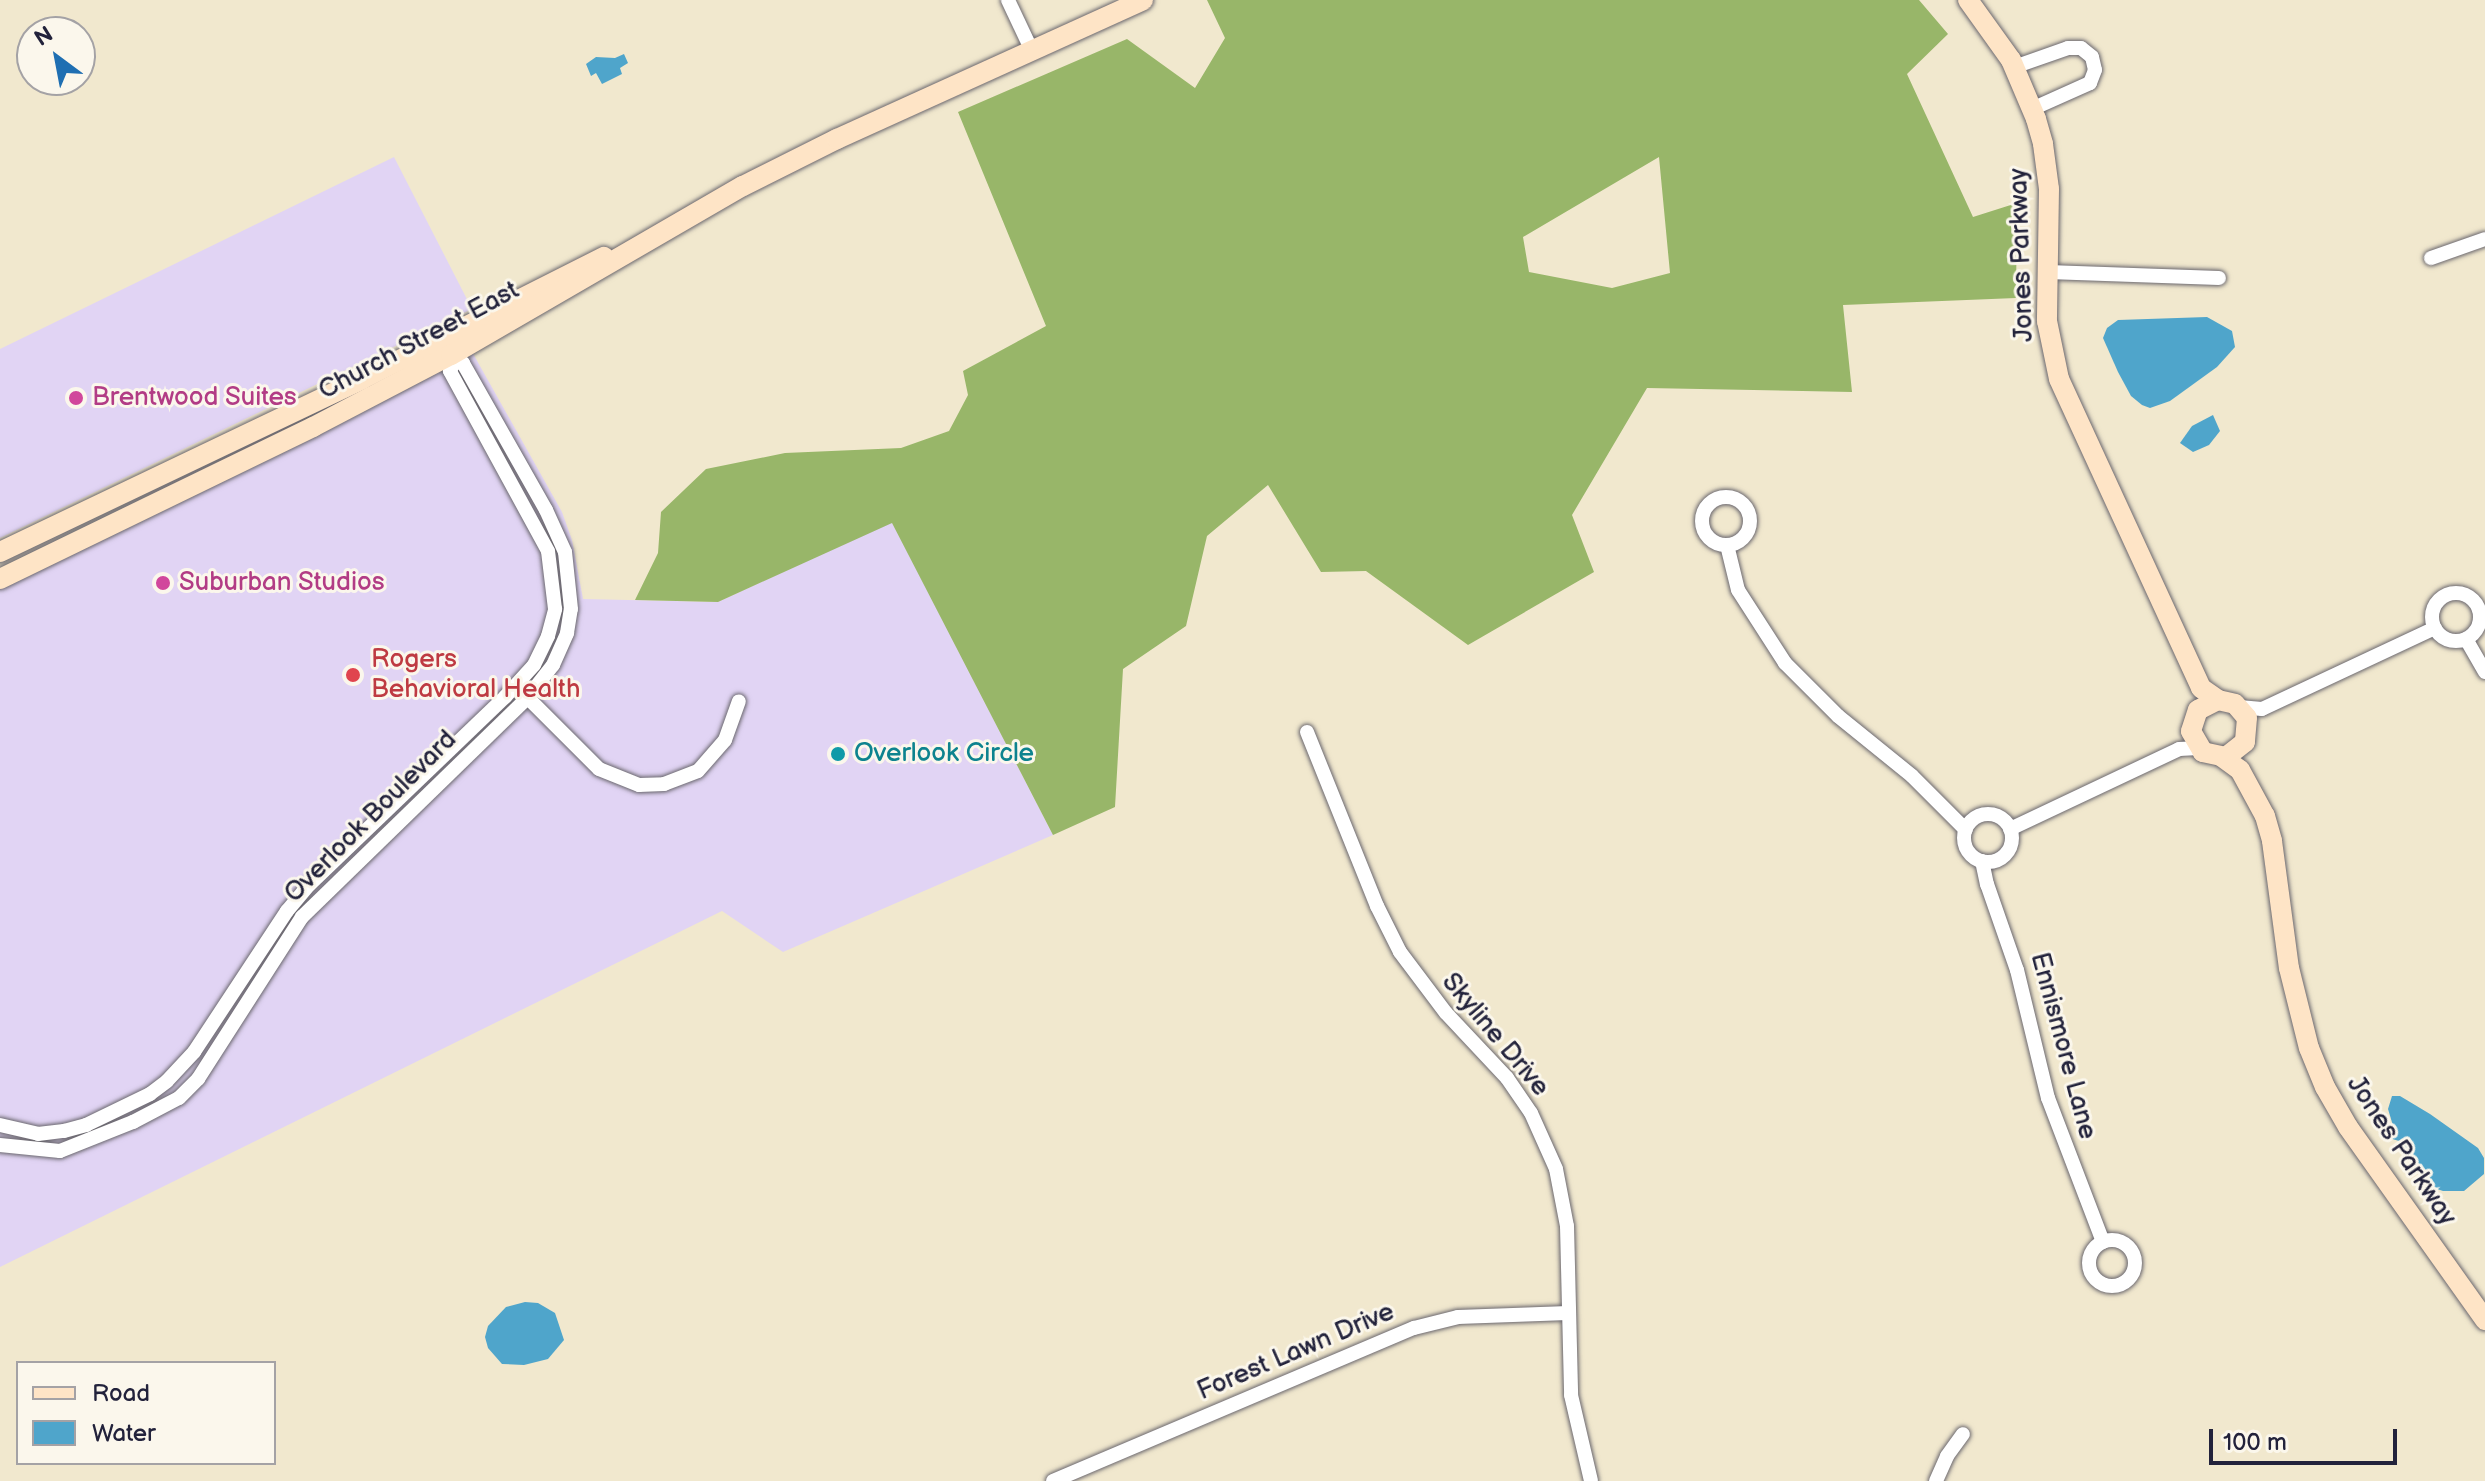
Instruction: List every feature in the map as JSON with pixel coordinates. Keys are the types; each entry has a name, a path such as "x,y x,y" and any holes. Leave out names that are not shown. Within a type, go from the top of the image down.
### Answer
{"main road":[{"name":"Church Street East","path":"0,579 453,359 602,271 641,243 837,139 1143,0"},
{"name":"Jones Parkway","path":"1968,0 2014,67 2043,144 2049,189 2048,338 2067,403 2210,694"},
{"name":"Church Street East","path":"0,552 362,379 594,260 641,243"},
{"path":"2210,694 2239,707 2249,727 2234,759 2190,743 2198,710 2210,694"},
{"name":"Jones Parkway","path":"2234,759 2265,816 2272,841 2289,968 2309,1048 2325,1087 2348,1127 2485,1320"}],"street":[{"path":"1008,0 1032,51"},
{"path":"2014,67 2075,47 2092,57 2095,70 2085,87 2032,109"},
{"path":"2431,258 2485,239"},
{"path":"2048,272 2219,278"},
{"name":"Overlook Boulevard","path":"0,1125 38,1134 82,1126 150,1094 167,1081 194,1052 287,911 310,884 534,665 548,636 555,609 554,579 548,551 450,371 453,359 463,363 546,510 565,552 571,586 567,633 553,665 527,698 302,917 198,1079 179,1098 133,1122 60,1151 0,1145"},
{"path":"1727,545 1738,590 1785,663 1838,716 1912,776 1966,830"},
{"path":"2449,594 2465,595 2477,605 2480,620 2473,634 2466,639 2451,641 2435,628 2432,619 2436,604 2449,594"},
{"path":"2249,727 2262,709 2435,628"},
{"path":"2466,639 2485,672"},
{"path":"516,685 599,769 626,783 652,785 688,776 706,764 732,727 739,701"},
{"path":"2239,707 2262,709"},
{"name":"Skyline Drive","path":"1307,732 1377,906 1400,952 1446,1013 1507,1078 1545,1140 1556,1169 1567,1226 1571,1395 1591,1481"},
{"path":"2010,829 2190,743"},
{"path":"1987,815 2001,818 2010,829 2012,838 2007,853 1994,861 1982,861 1967,849 1966,830 1973,820 1987,815"},
{"name":"Ennismore Lane","path":"1982,861 2017,970 2048,1098 2103,1242"},
{"name":"Forest Lawn Drive","path":"1053,1481 1414,1328 1466,1316 1568,1313"},
{"path":"1936,1481 1947,1456 1963,1434"}],"shaded area":[{"path":"394,157 472,309 0,538 0,349"},
{"path":"471,350 562,512 572,540 583,599 718,602 892,522 1053,835 783,952 722,911 0,1267 0,588"}],"green space":[{"path":"1207,0 1919,0 1948,34 1907,74 1973,217 2017,203 2016,298 1843,305 1852,392 1647,388 1572,515 1594,572 1468,645 1366,571 1321,572 1268,485 1207,536 1186,626 1123,669 1115,807 1053,835 892,523 718,602 635,600 658,553 661,512 706,469 785,453 901,448 949,431 968,395 963,371 1046,326 958,112 1127,39 1195,88 1225,38","holes":["1659,157 1670,273 1612,288 1529,272 1523,237"]}],"water":[{"path":"624,54 628,63 620,68 622,74 602,84 596,73 591,76 586,64 596,57 615,58"},
{"path":"2207,317 2232,331 2235,347 2217,367 2170,401 2150,408 2131,396 2103,338 2107,328 2118,320"},
{"path":"2213,415 2220,431 2209,445 2193,452 2180,443 2192,426"},
{"path":"2392,1096 2400,1096 2430,1114 2478,1148 2484,1158 2484,1174 2464,1191 2443,1191 2428,1186 2412,1155 2399,1141 2389,1138 2394,1129 2388,1109"},
{"path":"525,1302 538,1303 555,1313 564,1340 548,1359 524,1365 502,1364 488,1348 485,1337 488,1326 506,1307"}],"place":[{"name":"Brentwood Suites","path":"76,398"},
{"name":"Suburban Studios","path":"163,583"},
{"name":"Rogers Behavioral Health","path":"353,675"},
{"name":"Overlook Circle","path":"838,754"}]}
